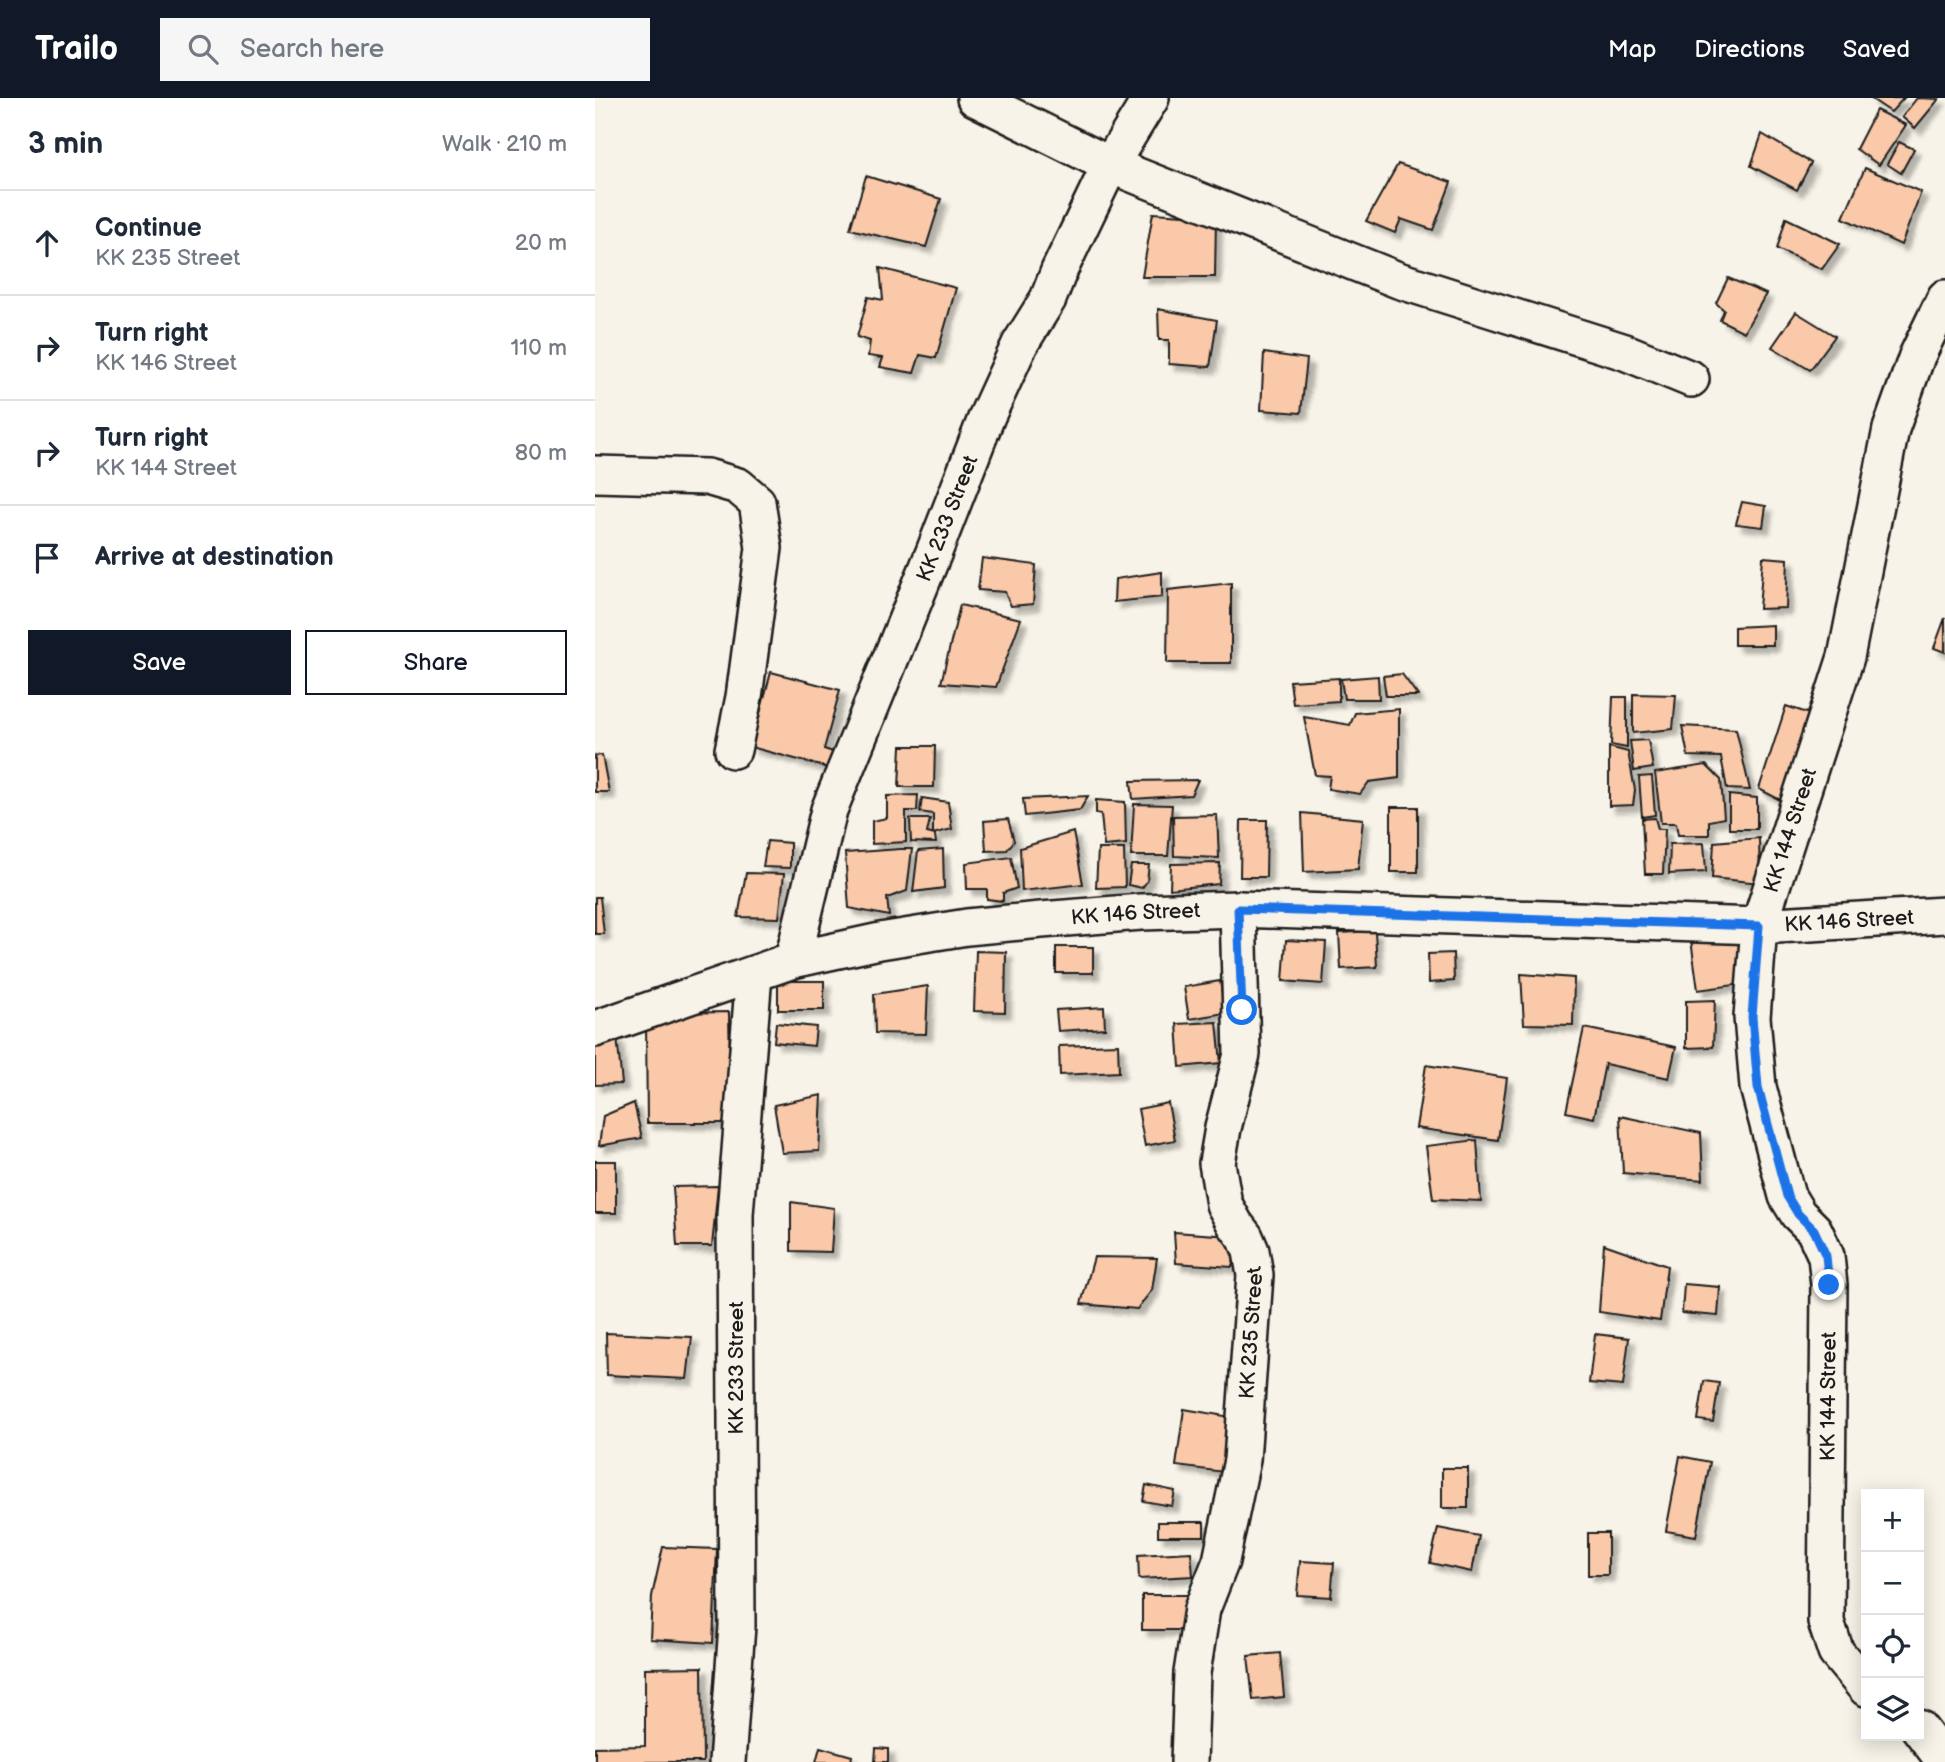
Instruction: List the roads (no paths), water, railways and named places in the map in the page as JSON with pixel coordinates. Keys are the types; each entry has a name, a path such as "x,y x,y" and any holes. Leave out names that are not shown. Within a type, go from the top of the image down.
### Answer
{"street":[{"path":"975,98 1110,165 1398,280 1625,352 1691,379"},
{"name":"KK 233 Street","path":"793,960 829,810 987,416 1020,344 1048,299 1110,165 1150,98"},
{"name":"KK 144 Street","path":"1861,1682 1836,1653 1826,1622 1829,1285 1826,1256 1814,1230 1798,1214 1787,1196 1758,1087 1752,1017 1759,926 1846,657 1891,429 1917,356 1945,298"},
{"path":"595,474 706,477 738,486 757,502 764,548 744,697 733,750"},
{"name":"KK 146 Street","path":"595,1029 793,960 880,941 967,927 1141,912 1238,909 1759,926 1945,915"},
{"name":"KK 235 Street","path":"1189,1762 1192,1673 1202,1609 1221,1561 1242,1460 1255,1275 1251,1251 1245,1237 1224,1204 1217,1163 1242,1054 1238,909"},
{"name":"KK 233 Street","path":"727,1762 737,1626 735,1214 754,974"},
{"path":"1924,1735 1942,1762"}]}
